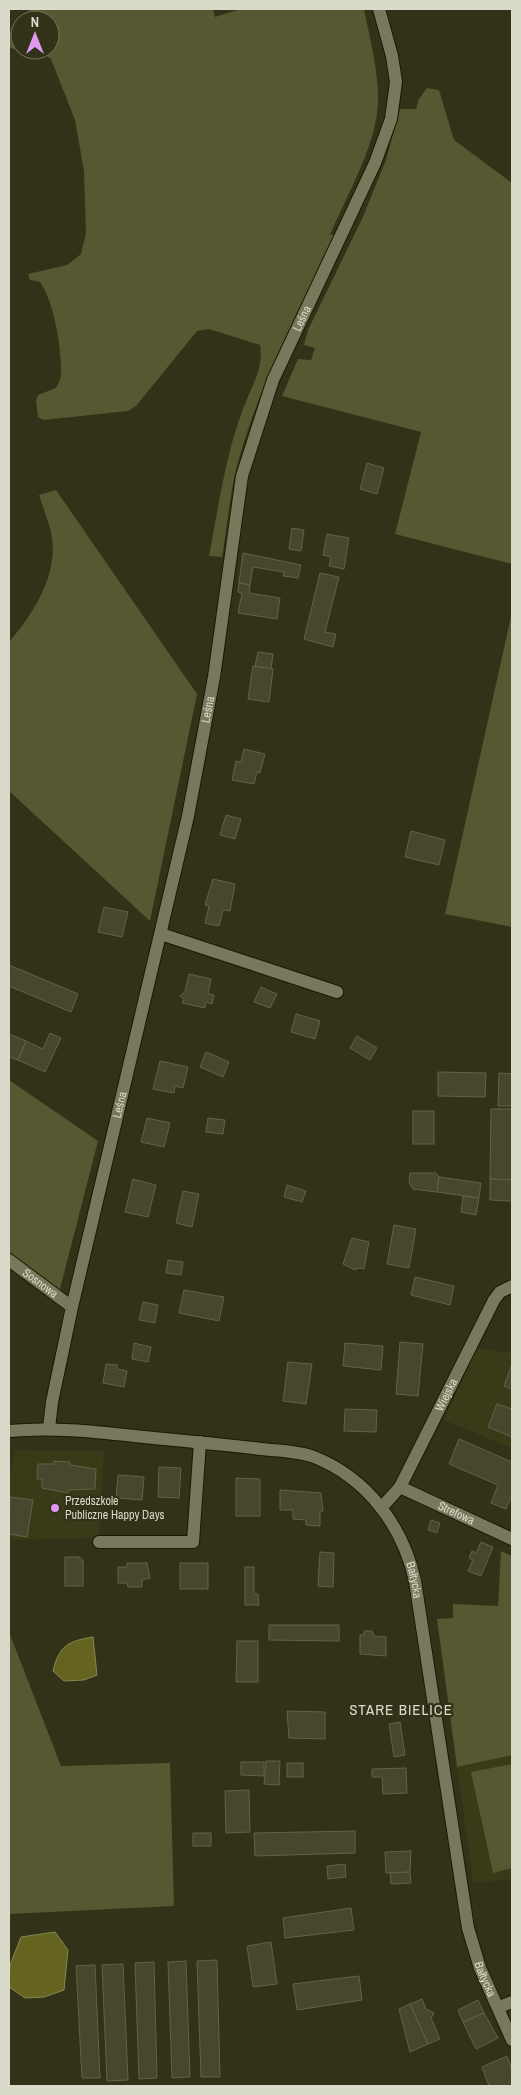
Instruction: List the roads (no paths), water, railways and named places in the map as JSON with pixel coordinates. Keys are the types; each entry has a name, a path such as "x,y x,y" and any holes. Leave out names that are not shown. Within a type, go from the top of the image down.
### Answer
{"street":[{"name":"Leśna","path":"49,1428 52,1402 72,1307 183,842 209,706 239,494 246,460 273,380 372,171 391,120 396,82 392,56 379,9"},
{"path":"161,934 337,992"},
{"name":"Sosnowa","path":"9,1260 72,1307"},
{"name":"Wiejska","path":"382,1507 400,1487 494,1300 500,1292 512,1286"},
{"name":"Bałtycka","path":"9,1432 49,1428 200,1442 313,1457 340,1470 382,1507 397,1530 412,1567 468,1928 480,1968 499,2007 512,2040"},
{"path":"99,1542 193,1542 200,1442"},
{"name":"Strefowa","path":"400,1487 512,1539"},
{"path":"499,2007 512,2002"}],"place":[{"name":"Przedszkole Publiczne Happy Days","path":"55,1508"}],"district":[{"name":"STARE BIELICE","path":"401,1710"}]}
